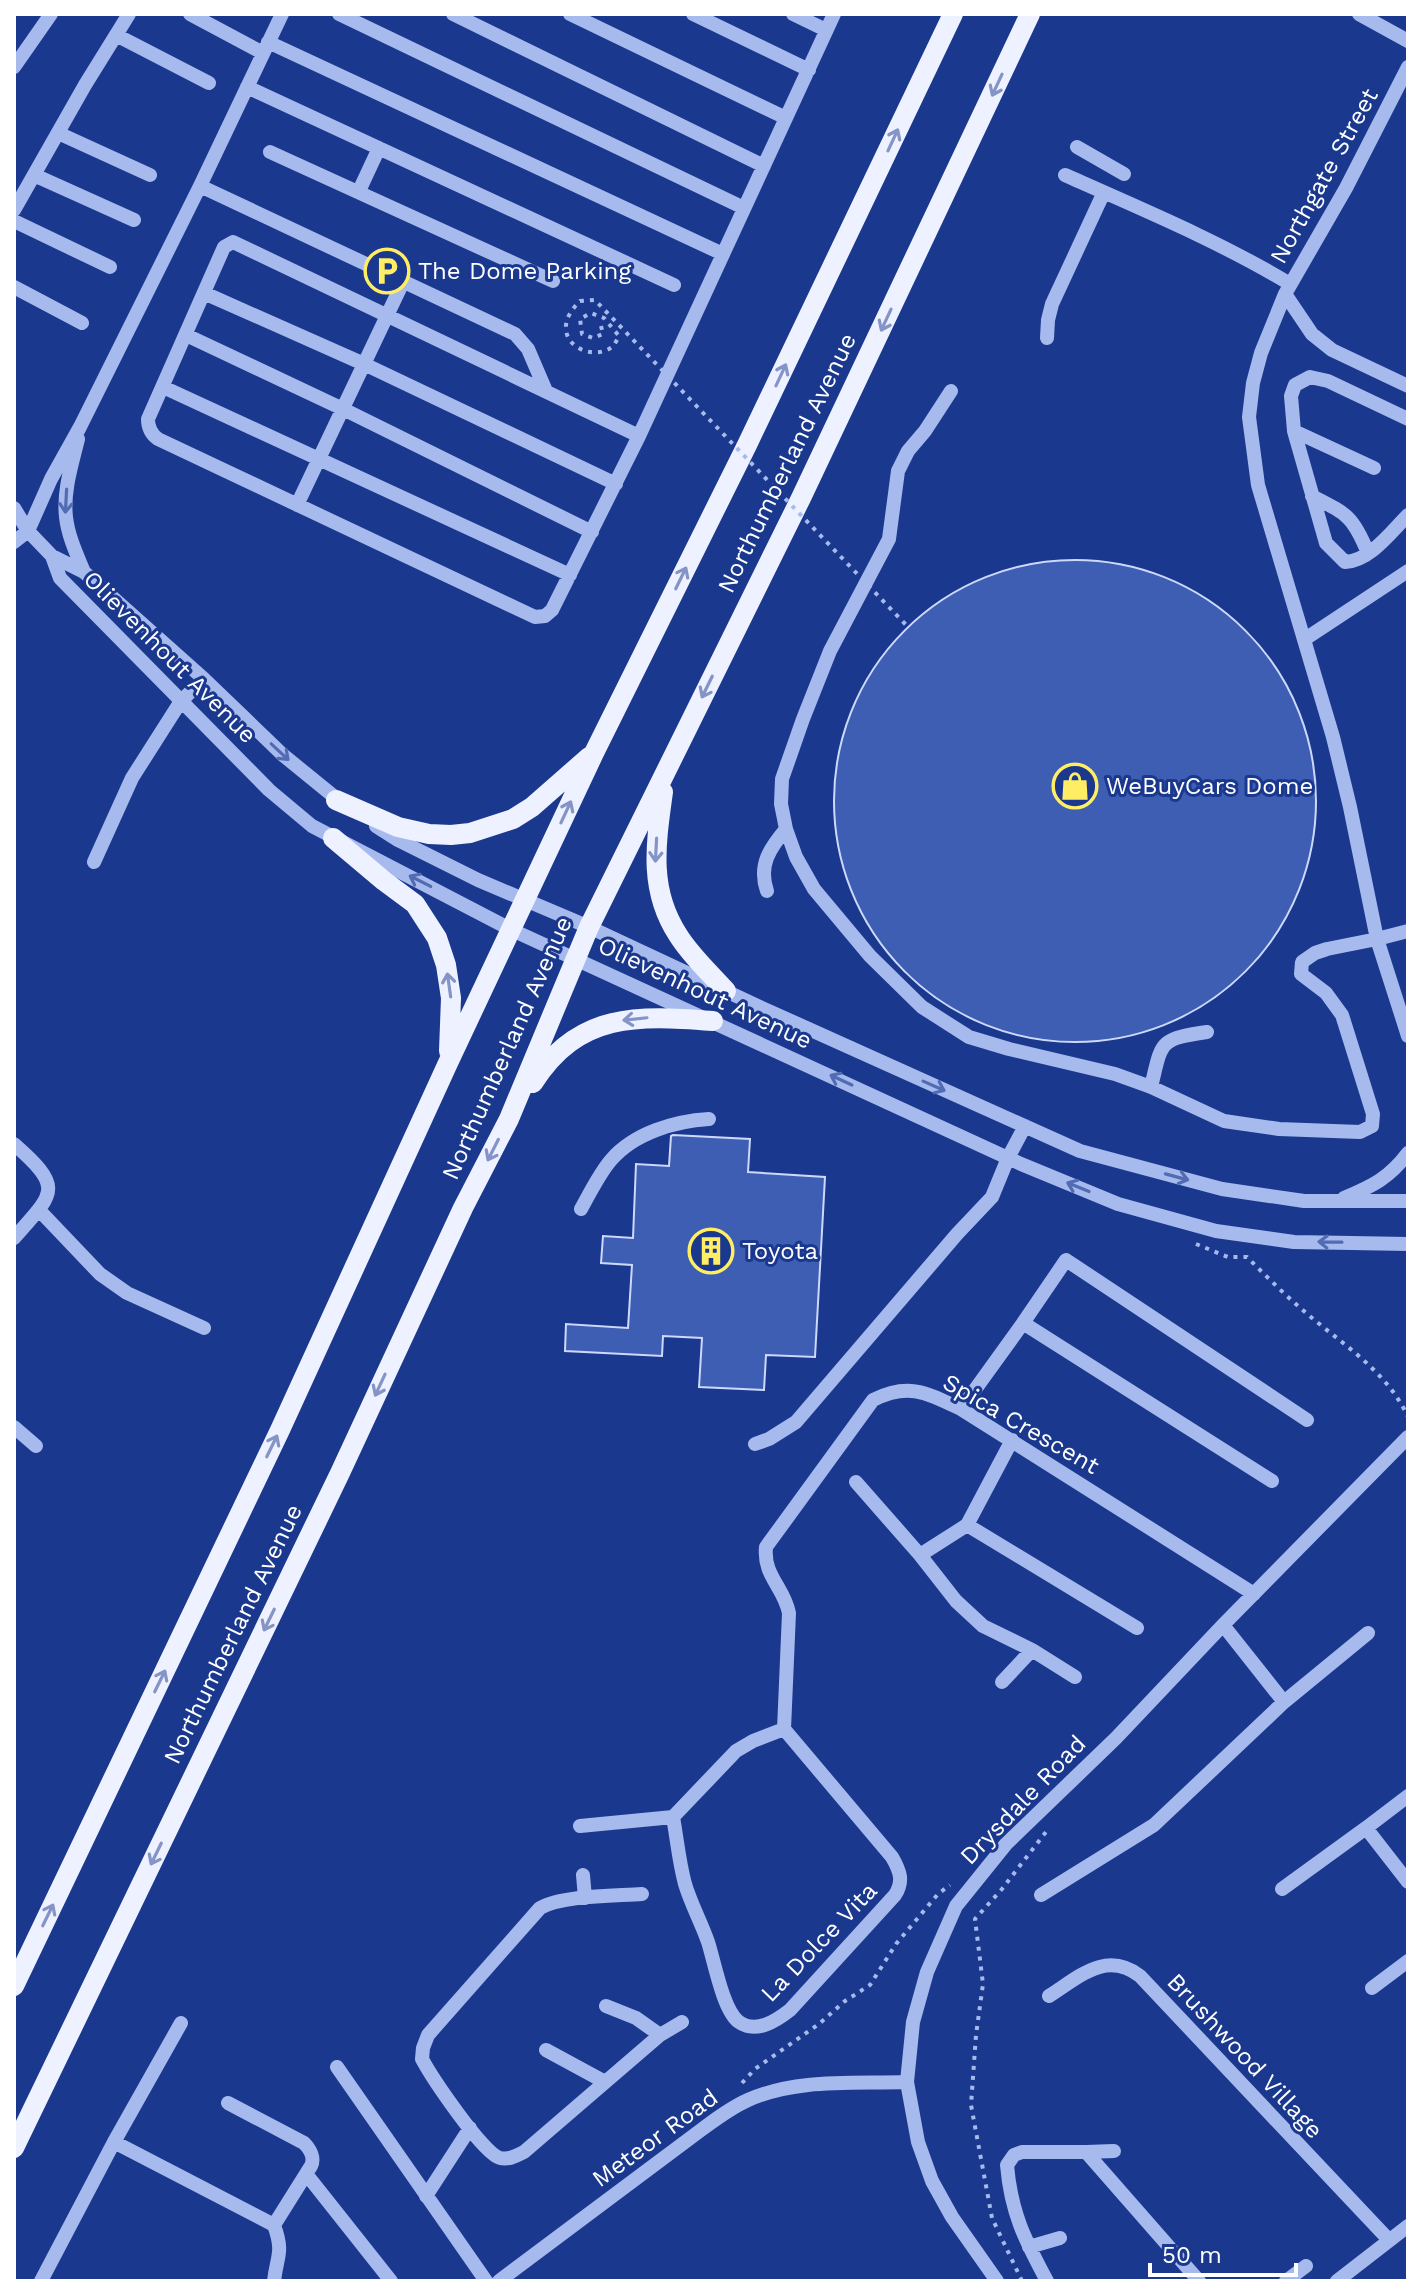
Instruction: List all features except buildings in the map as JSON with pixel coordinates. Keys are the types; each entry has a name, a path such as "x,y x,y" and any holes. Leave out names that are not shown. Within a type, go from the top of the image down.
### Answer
{"main road":[{"name":"Northumberland Avenue","path":"14,1986 280,1430 510,929 747,445 953,14"},
{"name":"Northumberland Avenue","path":"14,2148 340,1473 463,1208 509,1119 589,927 801,498 1030,14"},
{"path":"336,800 398,827 429,834 470,833 513,819 532,807 594,753"},
{"path":"666,772 655,857 658,888 665,912 677,934 726,991"},
{"path":"333,838 415,904 437,938 446,965 451,998 448,1063"},
{"path":"509,1119 550,1058 597,1026 625,1019 660,1016 713,1021"}],"street":[{"path":"14,67 51,14"},
{"path":"14,210 129,14"},
{"path":"190,14 723,254"},
{"path":"14,542 28,531 282,14"},
{"path":"339,14 744,208"},
{"path":"453,14 764,166"},
{"path":"570,14 786,118"},
{"path":"693,14 809,70"},
{"path":"793,14 826,30"},
{"path":"639,436 233,242 224,247 148,419 149,429 158,439 535,617 545,616 552,610 616,484 639,436 744,208 809,70 834,14"},
{"path":"1359,14 1408,41"},
{"path":"116,35 209,83"},
{"name":"Northgate Street","path":"1408,67 1346,188 1288,289 1312,334 1332,350 1408,386"},
{"path":"247,87 674,285"},
{"path":"58,133 150,175"},
{"path":"1077,147 1124,174"},
{"path":"359,191 379,148"},
{"path":"270,152 553,281"},
{"path":"34,175 134,220"},
{"path":"1065,175 1228,249 1288,289 1261,353 1253,383 1249,417 1258,485 1305,639 1350,807 1377,939 1408,1036"},
{"path":"200,186 515,334 528,349 546,391"},
{"path":"1047,338 1052,304 1104,192"},
{"path":"14,221 110,267"},
{"path":"297,505 403,282"},
{"path":"14,287 82,323"},
{"path":"204,293 364,364 616,484"},
{"path":"186,335 592,532"},
{"path":"1408,419 1328,381 1310,377 1295,385 1291,396 1294,431 1326,543 1345,562 1354,562 1368,553 1408,515"},
{"path":"163,387 570,575"},
{"path":"951,391 908,451 898,471 889,539 830,651 782,779 781,804 796,857 821,898 870,956 922,1007 969,1037 1115,1074 1224,1121 1279,1129 1360,1132 1368,1130 1374,1121 1373,1114 1342,1015 1326,993 1301,974 1301,966 1315,953 1408,931"},
{"path":"80,427 67,489 65,516 84,572"},
{"path":"1294,431 1374,468"},
{"path":"1312,496 1344,512 1361,535 1368,553"},
{"name":"Olievenhout Avenue","path":"14,508 28,531 52,556 84,572 336,800 398,840 478,880 589,927 1080,1151 1222,1189 1304,1201 1408,1201"},
{"name":"Olievenhout Avenue","path":"52,556 60,578 269,790 312,826 510,929 1008,1158 1118,1204 1216,1231 1294,1242 1408,1244"},
{"path":"1305,639 1408,571"},
{"path":"94,862 132,778 181,701 204,679"},
{"path":"767,891 763,882 766,857 786,829"},
{"path":"1151,1087 1161,1048 1166,1042 1207,1032"},
{"path":"581,1209 612,1158 648,1131 709,1119"},
{"path":"755,1444 796,1422 947,1245 983,1208 992,1197 1025,1126"},
{"path":"14,1144 44,1173 48,1184 48,1195 39,1210 14,1238"},
{"path":"1337,1201 1375,1185 1396,1169 1408,1153"},
{"path":"39,1210 100,1274 118,1287 204,1328"},
{"path":"961,1409 1066,1260 1307,1420"},
{"path":"1023,1323 1272,1481"},
{"name":"Spica Crescent","path":"784,1729 789,1613 787,1603 767,1568 766,1547 873,1400 890,1392 908,1389 926,1393 961,1409 1254,1594"},
{"path":"14,1427 36,1446"},
{"name":"Drysdale Road","path":"997,2281 952,2217 932,2181 918,2142 907,2082 913,2022 927,1972 956,1906 1006,1844 1116,1738 1408,1437"},
{"path":"920,1555 967,1525 1012,1440"},
{"path":"856,1482 956,1601 976,1620 1075,1677"},
{"path":"967,1525 1137,1628"},
{"path":"1223,1625 1284,1702"},
{"path":"1041,1895 1154,1825 1284,1702 1368,1633"},
{"path":"1002,1682 1032,1650"},
{"path":"580,1826 673,1817 736,1751 784,1729"},
{"name":"La Dolce Vita","path":"673,1817 685,1884 731,2012 739,2022 750,2025 774,2022 790,2010 895,1895 901,1878 892,1857 784,1729"},
{"path":"1282,1889 1408,1796"},
{"path":"1366,1828 1408,1882"},
{"path":"583,1875 585,1898"},
{"path":"642,1894 585,1898 540,1908 428,2035 422,2059 470,2128 494,2155 513,2158 524,2152 660,2035 682,2022"},
{"path":"1372,1988 1408,1961"},
{"name":"Brushwood Village","path":"1049,1996 1104,1965 1128,1967 1140,1976 1389,2240"},
{"path":"606,2006 636,2018 660,2035"},
{"path":"41,2281 181,2023"},
{"path":"546,2050 605,2082"},
{"path":"337,2067 486,2281"},
{"name":"Meteor Road","path":"499,2281 731,2108 780,2089 807,2085 907,2082"},
{"path":"228,2103 310,2149 313,2161 307,2175 274,2225"},
{"path":"426,2196 470,2128"},
{"path":"114,2142 274,2225 280,2242 274,2281"},
{"path":"1047,2281 1016,2217 1007,2169 1009,2162 1014,2155 1022,2152 1114,2151"},
{"path":"1086,2152 1199,2281"},
{"path":"307,2175 391,2281"},
{"path":"1337,2281 1408,2226"},
{"path":"1029,2247 1060,2238"},
{"path":"1286,2281 1306,2266"}],"path":[{"path":"601,326 603,334 593,338 582,334 580,319 591,313 604,318 619,336 611,348 596,353 582,351 571,342 566,329 570,313 580,301 595,300 909,628"},
{"path":"1185,1240 1228,1257 1247,1257 1304,1311 1369,1365 1390,1387 1408,1417"},
{"path":"1022,2281 992,2218 971,2105 983,1984 975,1919 1049,1828"},
{"path":"737,2089 755,2069 870,1985 896,1944 938,1894 951,1885"}],"place":[{"name":"The Dome Parking","path":"387,271"},
{"name":"WeBuyCars Dome","path":"1075,786"},
{"name":"Toyota","path":"711,1251"}]}
